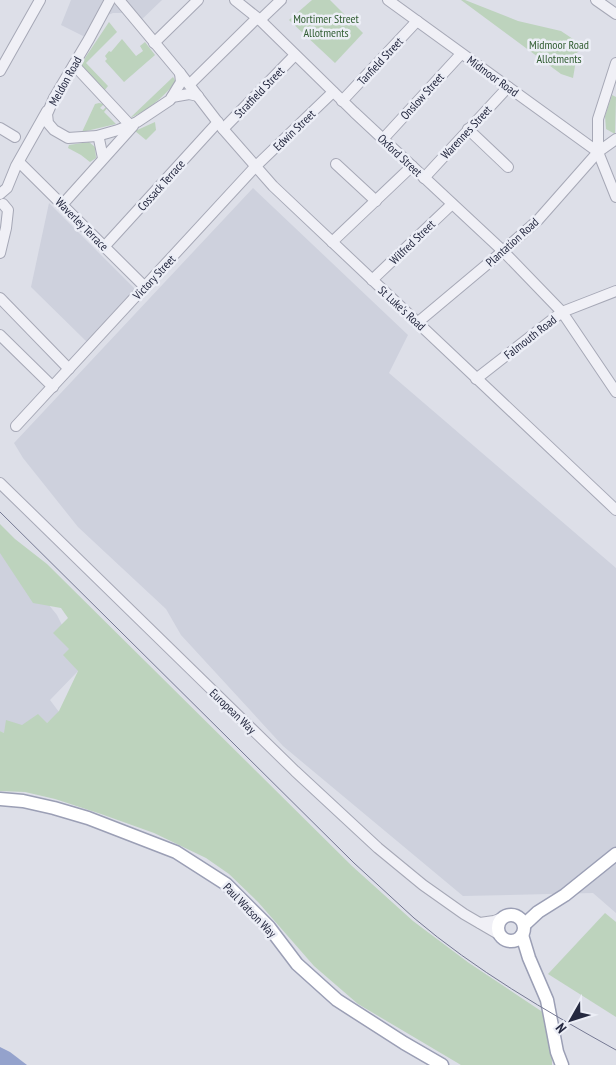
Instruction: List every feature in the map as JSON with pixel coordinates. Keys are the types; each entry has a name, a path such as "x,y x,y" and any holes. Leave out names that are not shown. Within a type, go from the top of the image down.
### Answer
{"main road":[{"name":"Paul Watson Way","path":"0,799 30,803 88,818 176,852 226,884 269,927 297,964 337,1000 442,1065"},
{"name":"Paul Watson Way","path":"0,804 30,803"},
{"path":"562,1065 557,1052 547,1000 529,958 520,930 513,914 502,918 498,928 500,935 506,940 520,930 538,912 565,895 616,854"}],"street":[{"path":"0,71 40,0"},
{"path":"102,0 103,12 118,6 130,13"},
{"name":"Meldon Road","path":"68,138 54,130 48,123 47,114 54,98 110,0"},
{"name":"St Luke's Road","path":"119,0 190,84 220,126 273,186 616,510"},
{"path":"124,0 130,13"},
{"path":"154,43 198,0"},
{"name":"Oxford Street","path":"235,0 258,19 342,101 503,251 562,312 616,392"},
{"path":"190,84 258,19 281,0"},
{"name":"Midmoor Road","path":"388,0 598,152"},
{"path":"596,0 616,14"},
{"name":"Tanfield Street","path":"342,101 417,21"},
{"name":"Stratfield Street","path":"220,126 295,54"},
{"name":"Onslow Street","path":"383,139 461,54"},
{"path":"616,63 598,119 598,152 616,197"},
{"path":"74,65 134,124"},
{"path":"62,205 134,124 170,100 181,82 180,73"},
{"name":"Warennes Street","path":"424,178 508,87"},
{"name":"Edwin Street","path":"255,167 334,92"},
{"path":"172,97 189,94 198,96"},
{"path":"0,215 3,196 30,140 54,98"},
{"path":"30,140 44,132 68,138 97,136 134,124"},
{"name":"Cossack Terrace","path":"104,247 220,126"},
{"path":"0,128 15,137"},
{"path":"468,129 508,167"},
{"path":"97,136 103,158"},
{"name":"Plantation Road","path":"417,322 538,220 598,152 616,139"},
{"name":"Waverley Terrace","path":"19,162 145,287"},
{"path":"336,164 376,201"},
{"path":"332,242 412,166"},
{"name":"Victory Street","path":"16,426 255,167"},
{"path":"0,253 8,210 3,196"},
{"name":"Wilfred Street","path":"372,280 452,204"},
{"name":"Falmouth Road","path":"476,379 562,312 616,291"},
{"path":"0,298 70,368"},
{"path":"0,335 52,387"},
{"name":"European Way","path":"0,483 295,771 378,848 423,885 464,914 500,935"},
{"path":"480,923 502,918"}],"shaded area":[{"path":"71,0 162,0 139,22 124,13 113,13 100,18 89,39 61,25"},
{"path":"253,188 408,335 389,373 616,568 616,913 593,893 463,896 283,746 181,635 166,609 78,527 23,458 14,443"},
{"path":"49,203 135,289 87,342 31,287"},
{"path":"0,545 57,615 73,647 78,671 50,700 59,712 47,723 22,725 4,733 0,731"}],"green space":[{"name":"Mortimer Street Allotments","path":"312,0 330,0 363,33 335,63 289,20"},
{"name":"Midmoor Road Allotments","path":"461,0 518,21 561,31 579,43 573,78 561,74"},
{"path":"109,22 117,32 86,63 108,86 104,91 79,67"},
{"path":"122,39 136,56 143,51 140,46 145,42 155,55 124,82 105,61 107,59 105,56"},
{"path":"173,77 176,82 160,98 130,118"},
{"path":"612,95 616,97 615,134 606,129 605,116"},
{"path":"95,104 104,104 100,108 103,110 108,107 104,112 116,124 82,132"},
{"path":"155,122 156,130 146,140 135,131"},
{"path":"89,142 95,147 96,158 90,162 68,148 69,145"},
{"path":"0,524 15,539 47,564 352,866 413,921 469,963 544,1013 552,1052 552,1065 461,1065 358,1004 314,966 258,902 229,874 206,858 154,833 55,799 25,792 0,791 0,731 4,733 6,720 22,725 38,714 47,723 59,711 78,671 63,655 69,649 53,633 68,618 61,608 33,603 0,553"},
{"path":"605,913 616,922 616,1017 548,974"}],"water":[{"path":"0,1047 10,1052 27,1065 0,1065"}],"tram line":[{"path":"0,512 354,863 414,918 486,972 537,1005 616,1050"}]}
